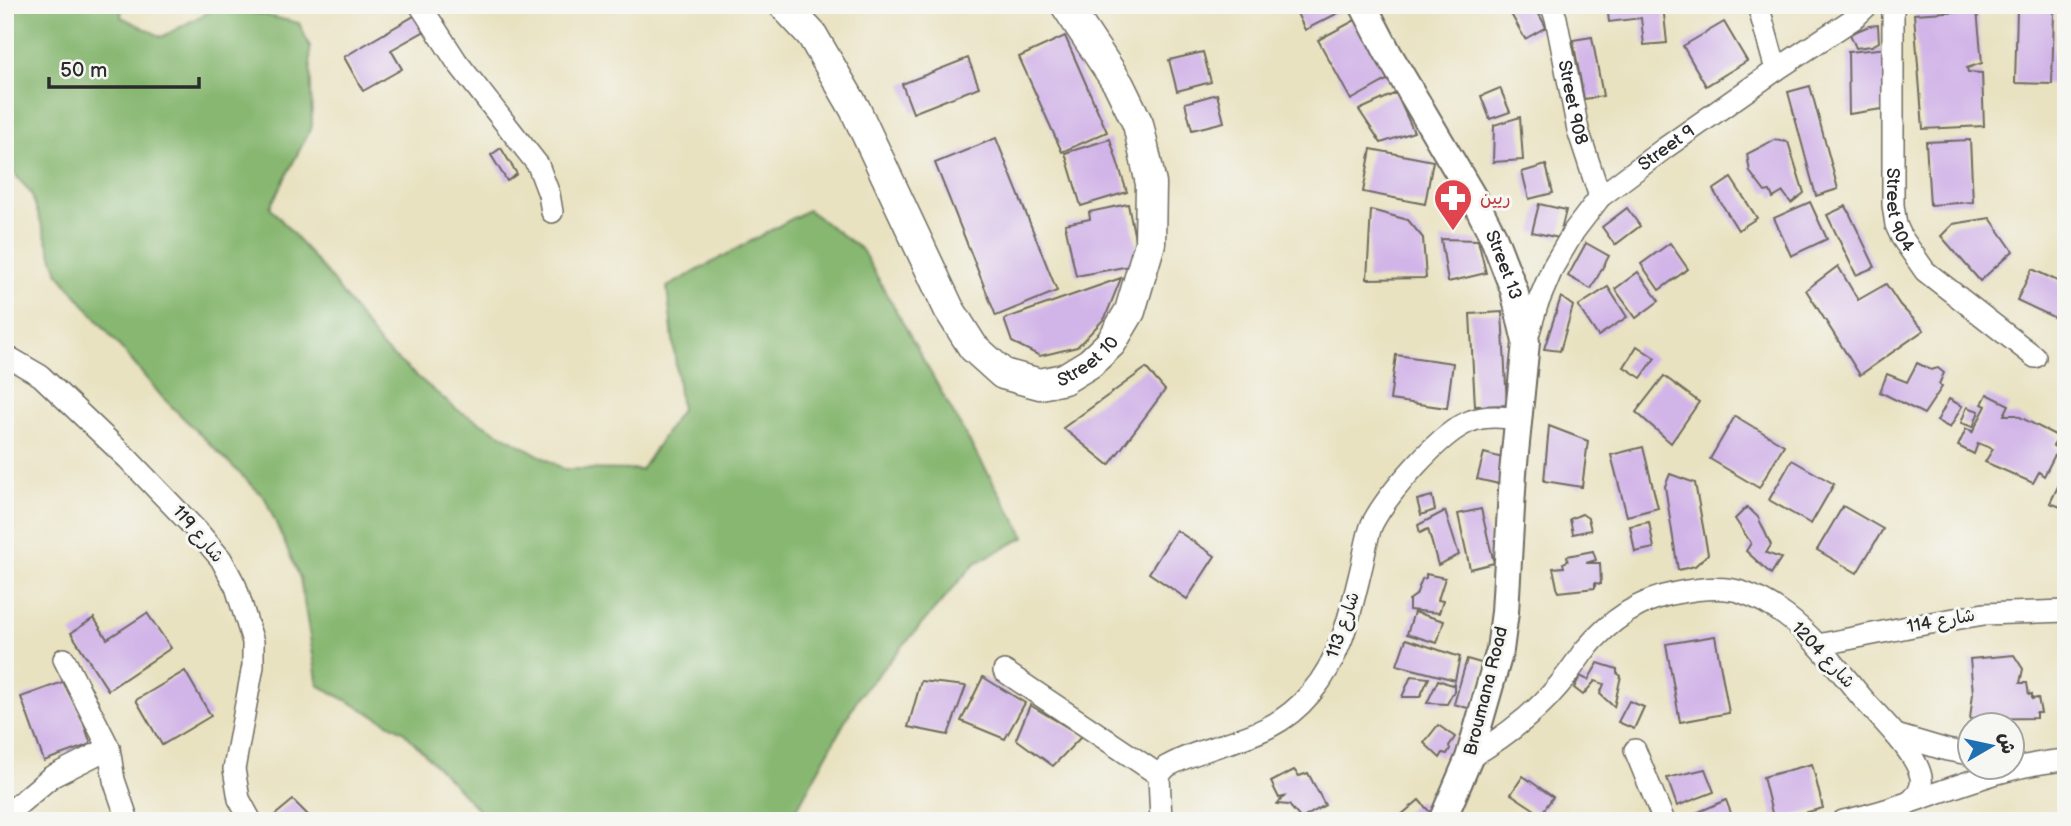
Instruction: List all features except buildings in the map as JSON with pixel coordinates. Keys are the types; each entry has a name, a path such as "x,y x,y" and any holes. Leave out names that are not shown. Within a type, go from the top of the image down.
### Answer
{"main road":[{"name":"Street 10","path":"785,5 812,35 855,109 949,309 973,347 1003,374 1040,384 1063,379 1090,363 1111,343 1130,312 1150,243 1151,184 1138,124 1119,85 1066,5"}],"street":[{"path":"421,5 457,62 538,165 549,194 552,212"},
{"name":"Street 13","path":"1363,5 1388,53 1474,199 1493,236 1514,290 1526,342 1513,472"},
{"name":"Street 908","path":"1551,5 1578,130 1600,197"},
{"path":"1758,5 1776,69"},
{"name":"Street 9","path":"1526,342 1537,304 1553,267 1574,231 1600,197 1776,69 1835,32 1868,5"},
{"name":"Street 904","path":"1893,5 1893,205 1896,225 1906,246 1925,271 2035,357"},
{"name":"شارع 119","path":"5,355 41,376 128,459 221,559 246,616 253,642 254,666 234,769 239,799 251,821"},
{"name":"شارع 113","path":"1159,775 1174,762 1274,726 1295,711 1313,692 1339,648 1372,525 1414,466 1470,421 1494,416 1518,419"},
{"name":"Broumana Road","path":"1442,821 1469,758 1500,650 1505,612 1513,472"},
{"name":"شارع 1204","path":"1469,758 1494,744 1530,715 1559,685 1585,650 1634,606 1653,599 1701,589 1724,589 1742,592 1787,616 1818,645 1896,736 1917,766 1921,779 1920,790 1907,804"},
{"name":"شارع 114","path":"1818,645 1974,615 2066,611"},
{"path":"64,659 109,748 114,780 128,821"},
{"path":"1004,671 1159,775 1161,821"},
{"path":"1896,736 1955,751"},
{"path":"7,817 51,777 109,748"},
{"path":"1635,750 1664,821"},
{"path":"2025,758 2060,760"},
{"path":"1843,821 1907,804 1969,781 2060,760"}],"green space":[{"path":"5,5 122,5 121,17 162,37 221,5 299,23 310,47 312,126 270,207 330,277 382,347 456,409 564,469 641,470 681,410 667,287 808,210 862,250 1025,537 975,563 859,696 790,821 489,821 403,731 318,685 300,578 265,498 162,397 58,273 31,193 5,163"}],"place":[{"name":"ريين","path":"1453,232"}]}
